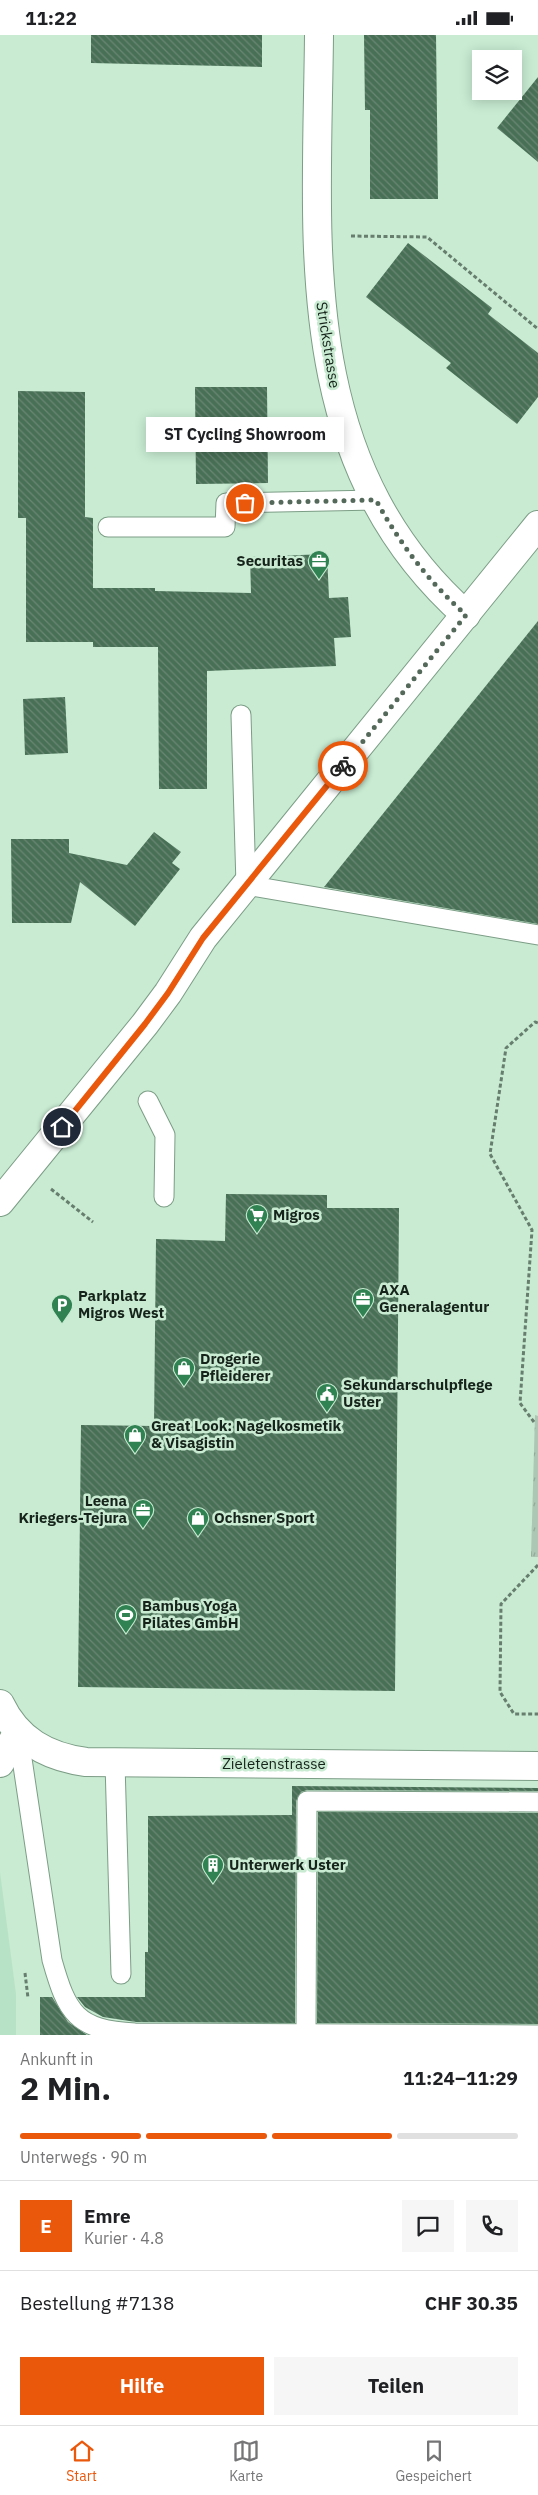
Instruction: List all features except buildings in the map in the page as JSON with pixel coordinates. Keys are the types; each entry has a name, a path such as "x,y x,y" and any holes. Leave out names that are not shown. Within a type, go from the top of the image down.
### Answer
{"street":[{"name":"Strickstrasse","path":"319,35 318,236 321,309 327,357 348,436 376,500 412,557 436,585 466,615"},
{"path":"0,1202 145,1024 168,993 203,938 538,525"},
{"name":"Zieletenstrasse","path":"0,1704 18,1732 35,1746 57,1756 86,1762 538,1767"},
{"path":"0,1763 18,1732"}],"lane":[{"path":"108,527 226,527 226,503 376,500"},
{"path":"240,715 246,885 538,935"},
{"path":"148,1101 165,1135 164,1197"},
{"path":"18,1732 52,1960 63,1997 74,2014 86,2023 116,2032 538,2035"},
{"path":"115,1763 121,1974"},
{"path":"306,2033 307,1801 538,1802"}],"path":[{"path":"318,236 427,237 538,329"},
{"path":"534,1422 520,1403 532,1230 490,1154 506,1048 535,1022 538,1023"},
{"path":"48,1187 93,1222"},
{"path":"538,1565 501,1604 500,1692 514,1714 538,1714"}],"shaded area":[{"path":"0,1872 16,1994 16,2035 0,2035"}],"green space":[{"path":"535,1415 538,1416 538,1557 531,1557"}],"way so far":[{"path":"245,503 376,500 392,530 429,579 466,615 343,766"}],"place":[{"name":"ST Cycling Showroom","path":"245,503"},
{"name":"Securitas","path":"319,580"},
{"name":"Migros","path":"257,1234"},
{"name":"AXA Generalagentur","path":"363,1318"},
{"name":"Parkplatz Migros West","path":"62,1324"},
{"name":"Drogerie Pfleiderer","path":"184,1387"},
{"name":"Sekundarschulpflege Uster","path":"327,1413"},
{"name":"Great Look: Nagelkosmetik & Visagistin","path":"135,1454"},
{"name":"Leena Kriegers-Tejura","path":"143,1529"},
{"name":"Ochsner Sport","path":"198,1537"},
{"name":"Bambus Yoga Pilates GmbH","path":"126,1634"},
{"name":"Unterwerk Uster","path":"213,1884"}],"route":[{"path":"62,1127 145,1024 168,993 203,938 343,766"}]}
